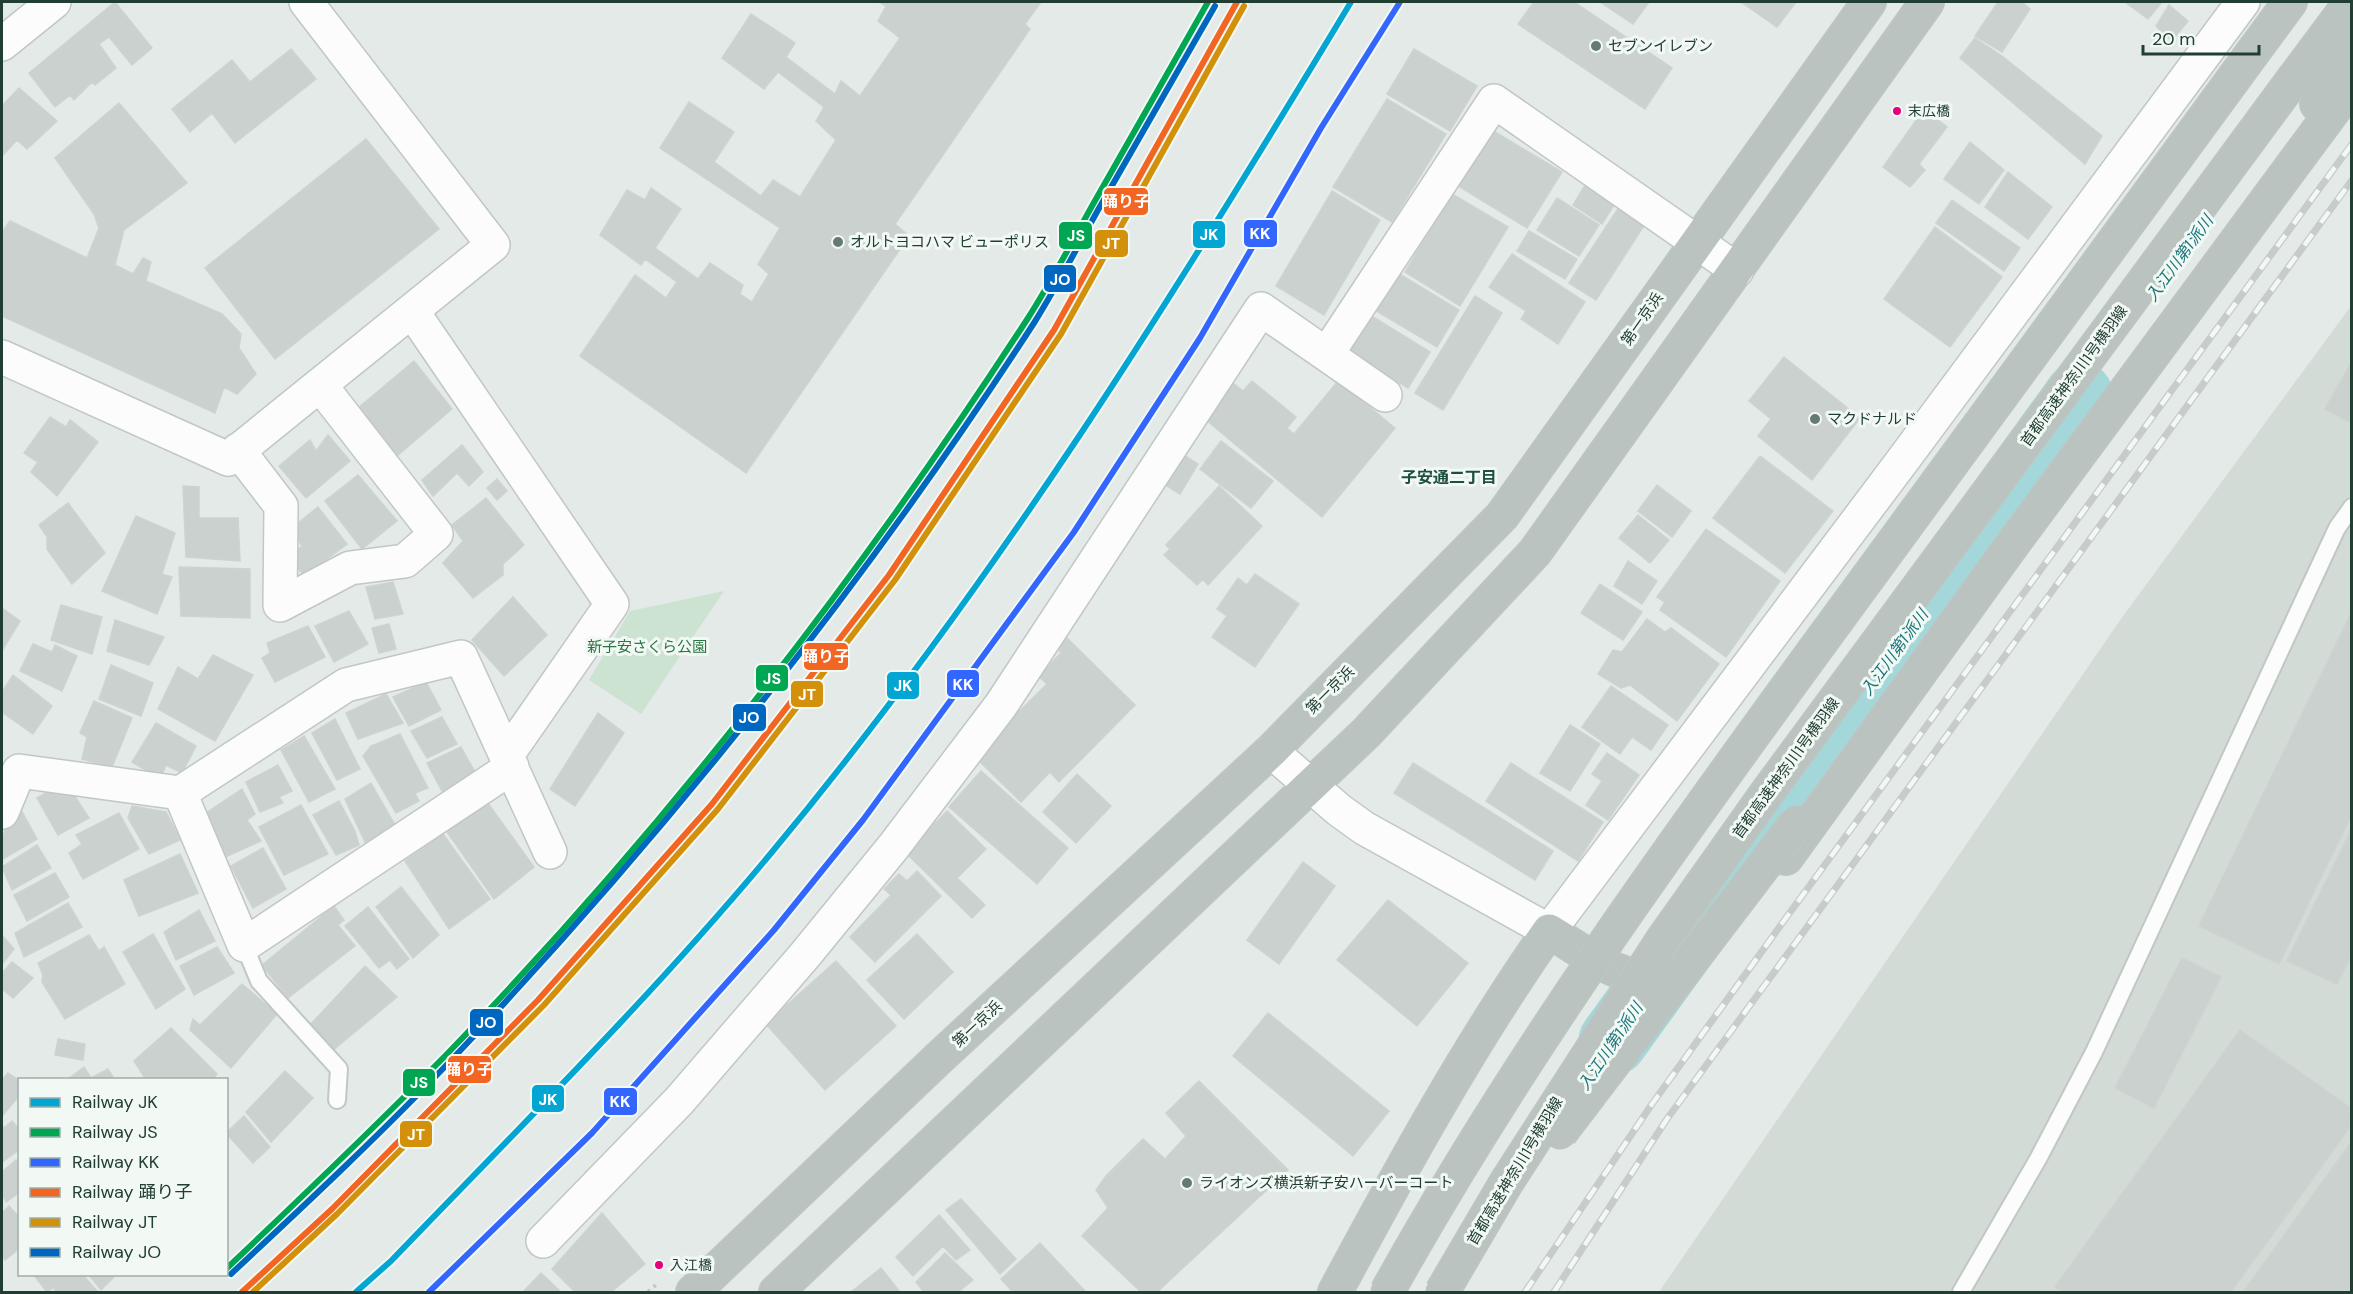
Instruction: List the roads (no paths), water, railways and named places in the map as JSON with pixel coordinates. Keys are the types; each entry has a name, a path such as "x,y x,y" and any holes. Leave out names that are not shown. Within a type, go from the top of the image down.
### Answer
{"highway":[{"name":"第一京浜","path":"693,1293 940,1058 1271,751 1502,516 1869,2"},
{"path":"776,1293 1366,733 1535,552 1927,2"},
{"path":"1387,1293 1461,1164 1625,914 1745,744 2290,2"},
{"name":"首都高速神奈川1号横羽線","path":"1443,1293 1518,1163 1662,941 1769,790 2350,2"},
{"path":"1443,1293 1572,1117 1797,822 2262,189 2311,114 2352,43"},
{"path":"1335,1293 1435,1112 1514,981 1549,931 1619,973 1645,981 1672,979 1701,965 1726,942 2012,545 2352,85"}],"street":[{"path":"2,44 54,2"},
{"path":"2,357 228,459 494,245 306,2"},
{"path":"1271,751 1364,828 1549,931 2243,2"},
{"path":"1327,354 1494,101 1737,270"},
{"path":"543,1241 679,1101 805,955 894,846 1001,705 1261,309 1385,395"},
{"path":"180,793 244,945 510,761 612,604 412,311"},
{"path":"238,450 281,506 280,605 350,568 405,561 436,534 320,385"},
{"path":"2,812 19,771 180,793 346,685 461,657 550,852"}],"lane":[{"path":"1961,1293 2038,1159 2094,1052 2337,528 2352,507"},
{"path":"244,945 259,981 339,1069 338,1100"}],"waterway":[{"name":"入江川第1派川","path":"1613,1041 2079,396"}],"railway":[{"path":"1525,1292 1652,1104 1783,922 2352,144"},
{"path":"1554,1292 1667,1119 2352,180"}],"rail line":[{"name":"JS","path":"228,1267 420,1081 527,969 681,792 755,700 896,512 1028,318 1208,2"},
{"name":"踊り子","path":"242,1292 332,1209 538,1000 712,804 889,575 1054,330 1237,2"},
{"name":"JK","path":"356,1292 391,1261 633,1009 727,905 853,752 1005,545 1078,438 1217,222 1351,2"},
{"name":"KK","path":"429,1292 592,1133 774,930 863,820 1074,532 1200,338 1321,128 1400,2"},
{"name":"JO","path":"231,1274 430,1082 536,968 689,792 834,609 903,515 1034,323 1215,6"},
{"name":"JT","path":"253,1292 337,1214 544,1005 718,809 895,580 1061,334 1244,6"}],"place":[{"name":"セブンイレブン","path":"1596,46"},
{"name":"末広橋","path":"1897,111"},
{"name":"オルトヨコハマ ビューポリス","path":"838,242"},
{"name":"マクドナルド","path":"1815,419"},
{"name":"ライオンズ横浜新子安ハーバーコート","path":"1187,1183"},
{"name":"入江橋","path":"659,1265"}],"district":[{"name":"子安通二丁目","path":"1449,477"}],"park label":[{"name":"新子安さくら公園","path":"647,647"}]}
